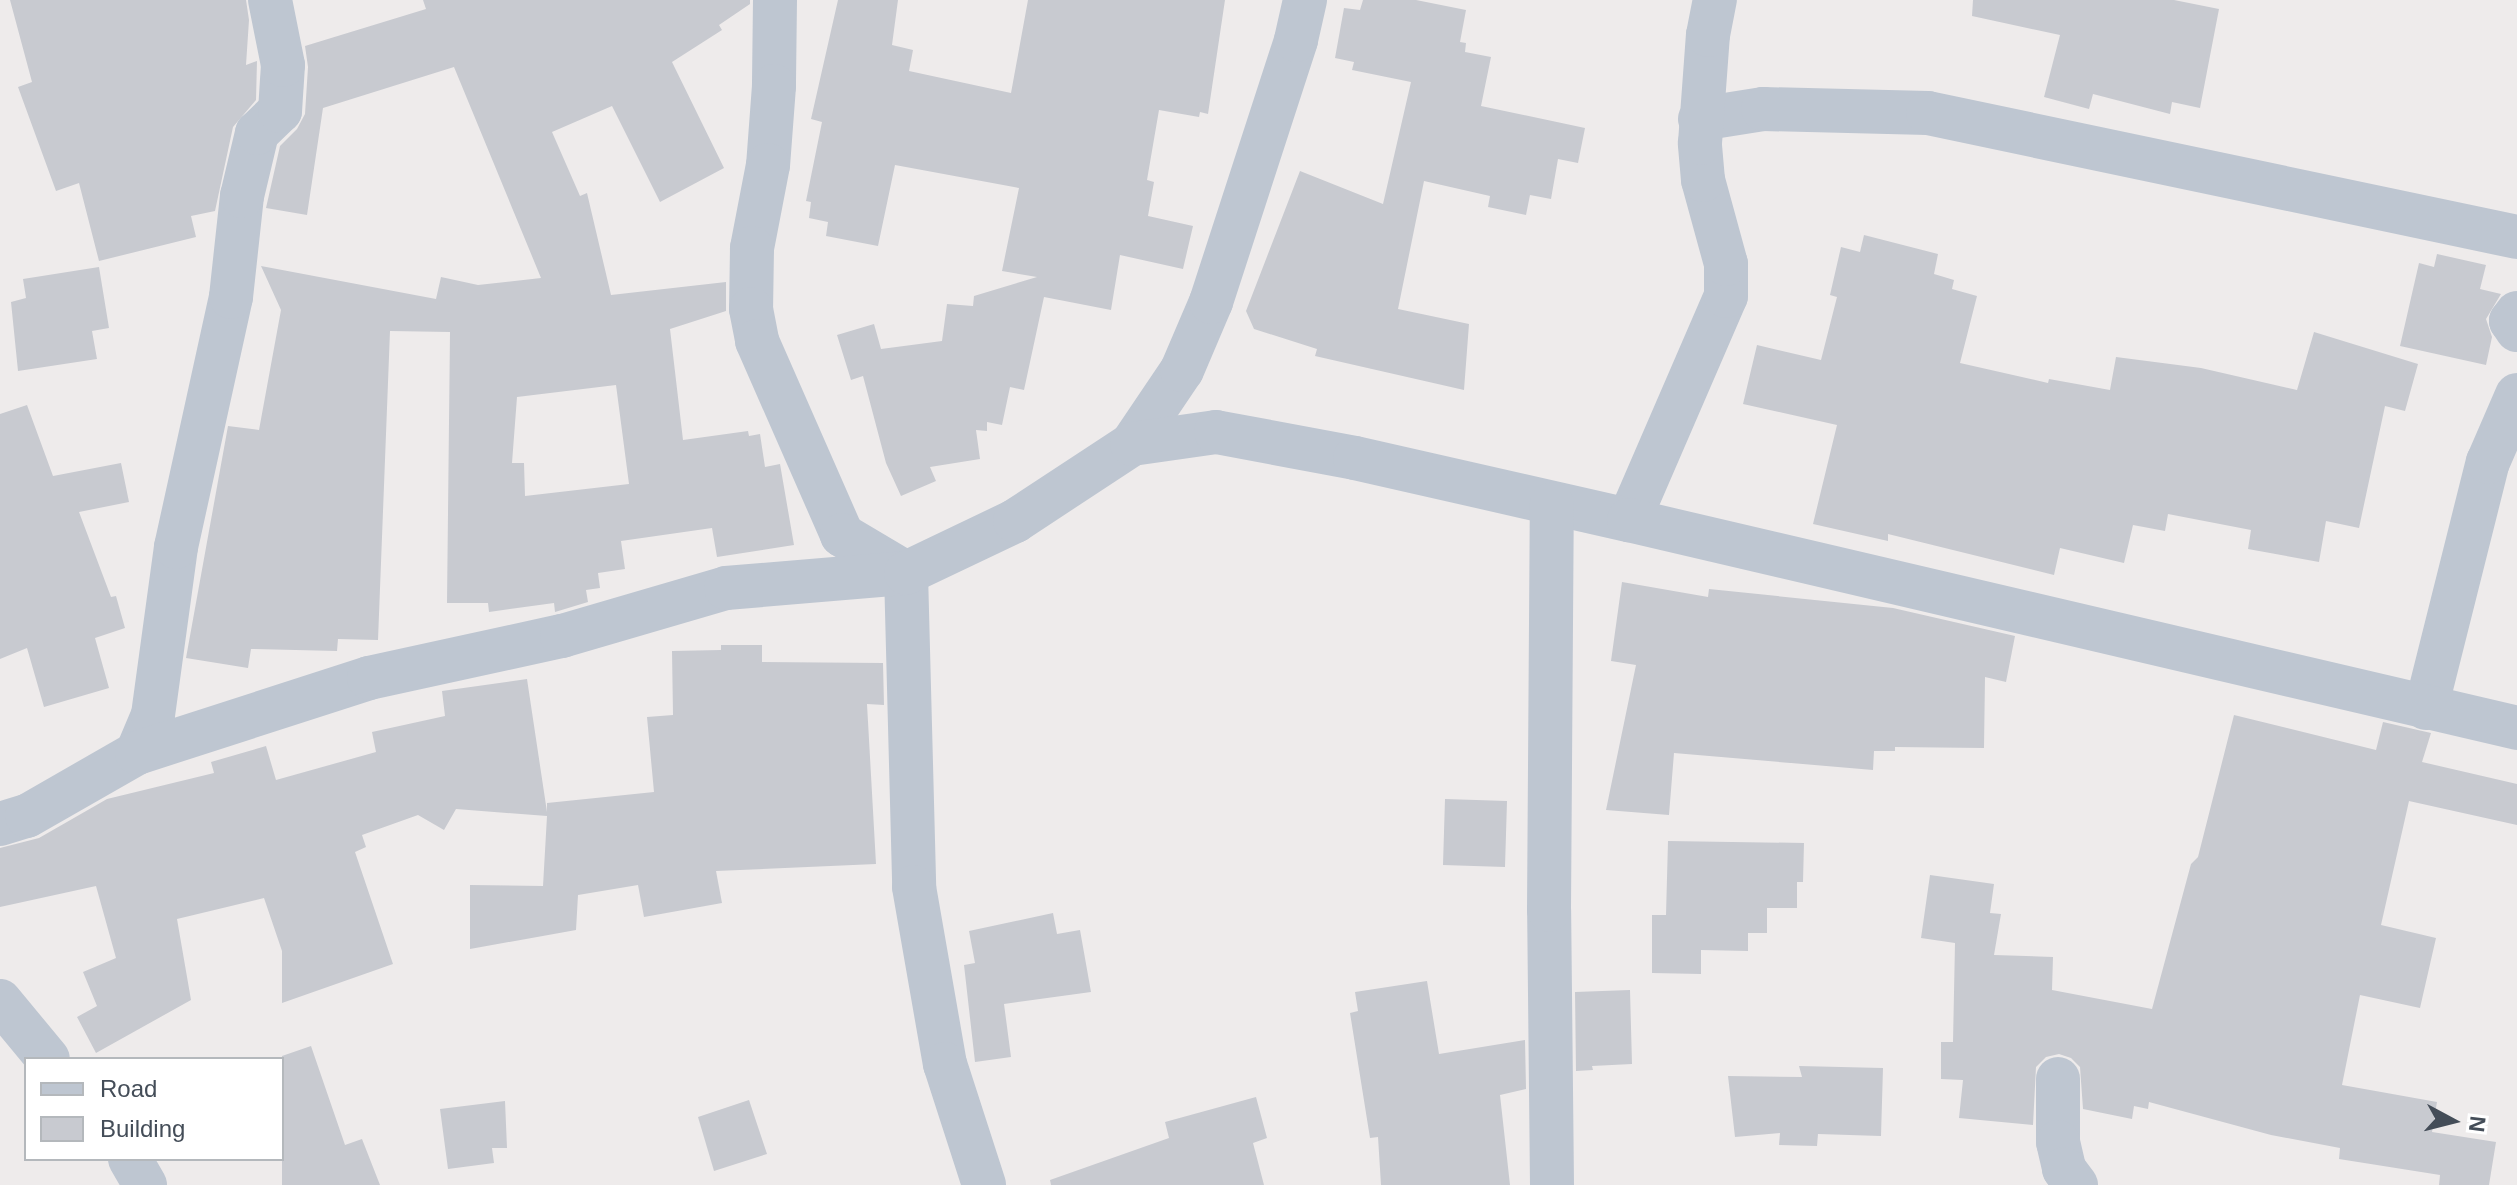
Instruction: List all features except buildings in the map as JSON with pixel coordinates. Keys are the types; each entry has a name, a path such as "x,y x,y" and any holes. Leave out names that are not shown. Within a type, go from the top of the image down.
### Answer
{"street":[{"path":"137,753 153,715 176,547 231,297 248,171 257,133 280,111 283,65 270,0"},
{"path":"775,0 774,86 768,165 752,248 750,285 757,341 842,535 906,573"},
{"path":"0,824 27,816 137,753 369,678 562,636 726,588 906,573 1015,521 1132,444 1182,370 1211,302 1296,40 1305,0"},
{"path":"1629,520 1726,296 1724,254 1703,180 1700,119 1715,0"},
{"path":"1700,119 1763,109 1928,113 2517,237"},
{"path":"2517,313 2511,321 2517,330"},
{"path":"2426,708 2488,462 2517,395"},
{"path":"1132,444 1216,432 1355,458 2517,728"},
{"path":"1552,504 1549,910 1552,1185"},
{"path":"906,573 914,887 945,1064 984,1185"},
{"path":"0,1001 46,1057"},
{"path":"2058,1079 2058,1142 2064,1169 2076,1185"},
{"path":"131,1161 145,1185"}]}
